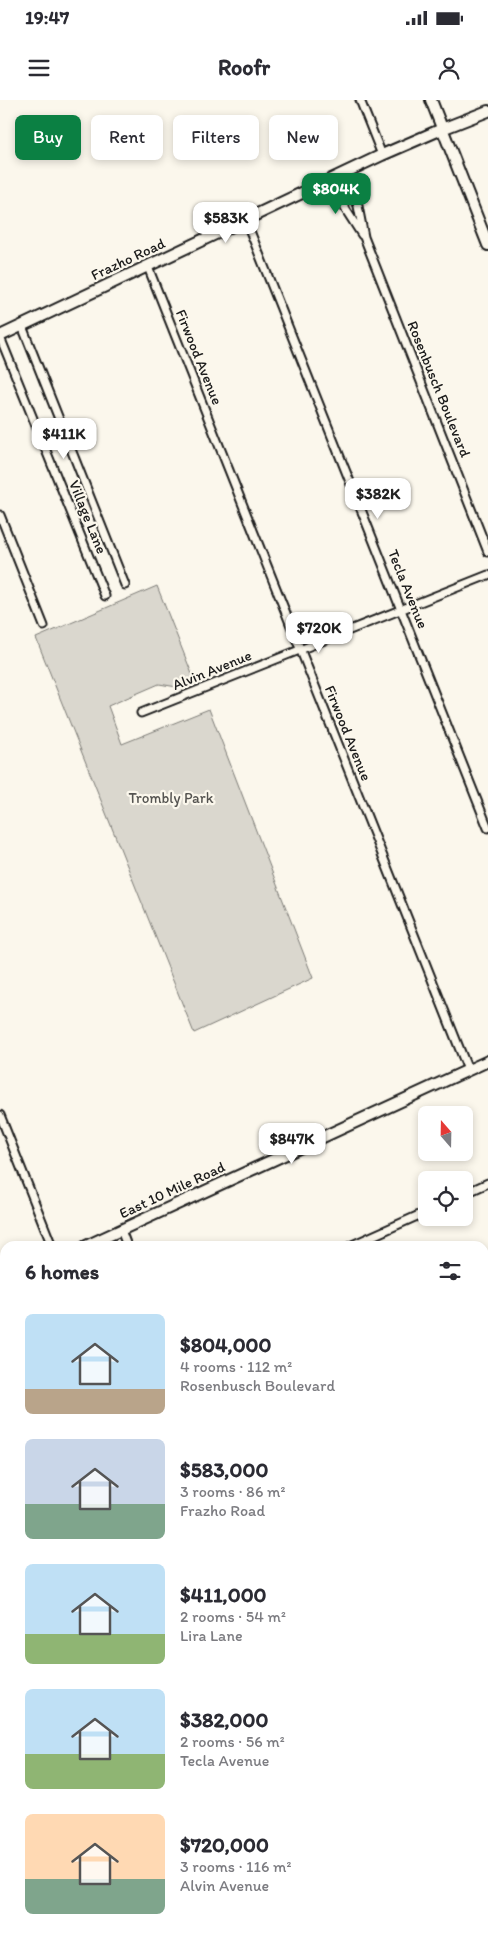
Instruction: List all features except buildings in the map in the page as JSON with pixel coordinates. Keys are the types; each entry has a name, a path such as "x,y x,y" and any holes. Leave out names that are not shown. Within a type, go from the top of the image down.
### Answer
{"street":[{"path":"360,100 382,155"},
{"path":"431,100 488,245"},
{"name":"Frazho Road","path":"0,337 382,155 488,111"},
{"name":"Rosenbusch Boulevard","path":"345,173 358,206 364,237 488,552"},
{"name":"Rosenbusch Boulevard","path":"334,179 346,210 364,237"},
{"name":"Tecla Avenue","path":"246,221 488,828"},
{"name":"Firwood Avenue","path":"148,267 468,1070"},
{"path":"22,326 125,585"},
{"name":"Village Lane","path":"0,337 105,596"},
{"path":"0,515 44,626"},
{"name":"Alvin Avenue","path":"141,713 488,575"},
{"name":"East 10 Mile Road","path":"97,1241 488,1061"},
{"path":"0,1115 50,1241"},
{"path":"473,1190 488,1184"},
{"path":"361,1241 418,1216"},
{"path":"121,1230 125,1241"}],"green space":[{"name":"Trombly Park","path":"157,586 194,679 177,687 159,684 108,706 122,744 209,709 313,978 194,1033 36,638"}]}
